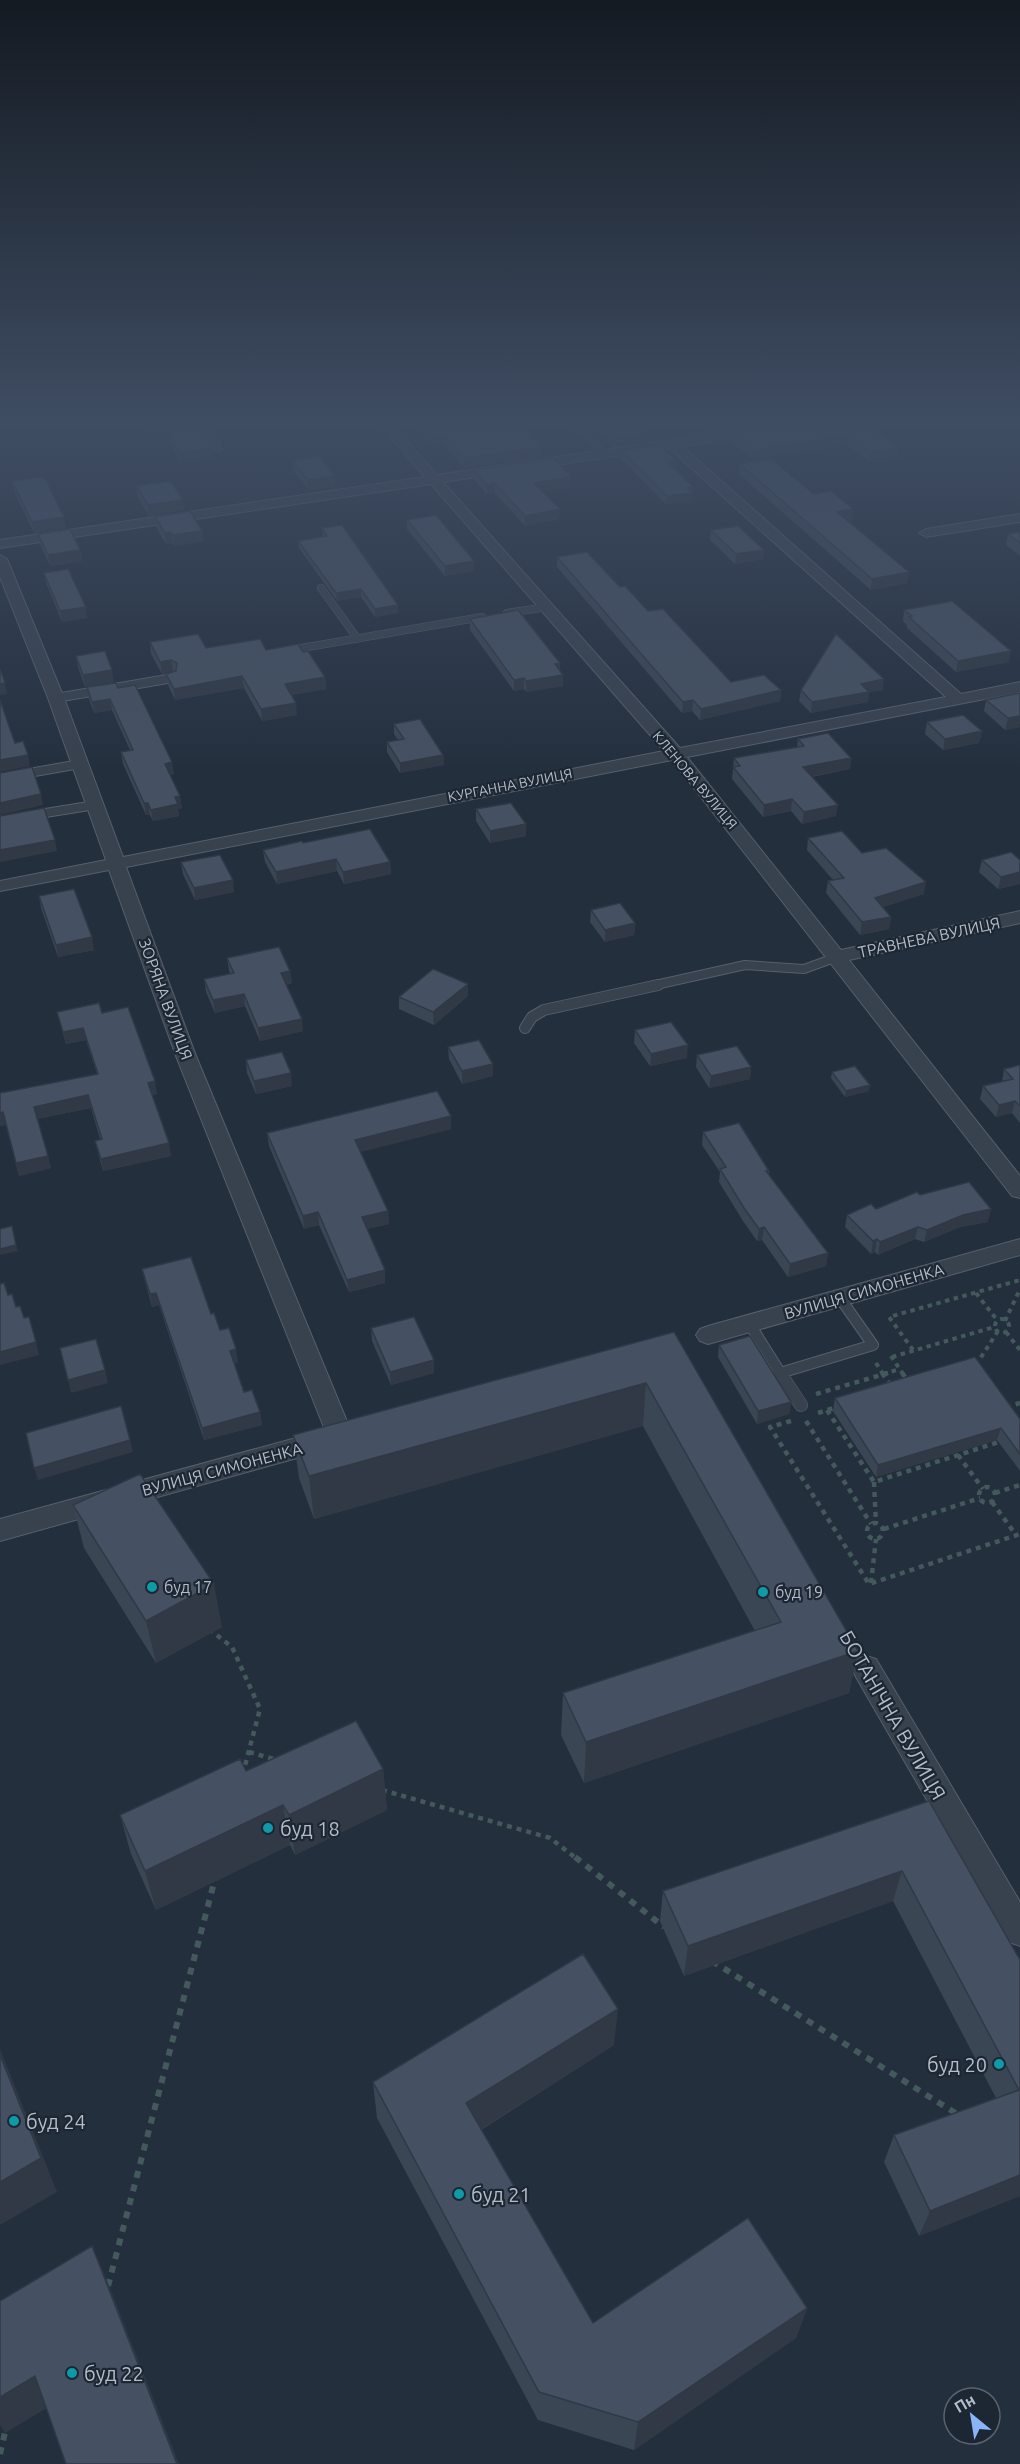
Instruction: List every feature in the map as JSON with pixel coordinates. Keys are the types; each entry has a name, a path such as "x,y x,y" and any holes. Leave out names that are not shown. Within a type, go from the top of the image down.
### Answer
{"street":[{"path":"0,544 20,541"},
{"name":"КЛЕНОВА ВУЛИЦЯ","path":"488,541 672,753 686,766 1020,1191"},
{"path":"781,541 958,699"},
{"name":"ЗОРЯНА ВУЛИЦЯ","path":"0,559 56,698 186,1056 340,1436"},
{"name":"КУРГАННА ВУЛИЦЯ","path":"0,886 672,753 1020,687"},
{"name":"ТРАВНЕВА ВУЛИЦЯ","path":"837,957 1020,917"},
{"name":"ВУЛИЦЯ СИМОНЕНКА","path":"708,1335 1020,1247"},
{"name":"ВУЛИЦЯ СИМОНЕНКА","path":"0,1530 340,1436"},
{"name":"БОТАНІЧНА ВУЛИЦЯ","path":"866,1668 1020,1931"}],"lane":[{"path":"321,588 357,638"},
{"path":"502,614 547,607"},
{"path":"290,650 491,616"},
{"path":"56,698 173,678"},
{"path":"0,778 80,764"},
{"path":"24,817 94,805"},
{"path":"525,1028 532,1017 544,1010 576,1002 745,965 765,964 791,970 820,965 837,957"},
{"path":"780,1373 869,1346 840,1298"},
{"path":"749,1323 801,1407"}],"path":[{"path":"913,1350 890,1317 1020,1280"},
{"path":"1005,1321 1020,1289"},
{"path":"976,1293 997,1320 996,1329 975,1366 981,1374"},
{"path":"997,1320 1005,1321 1010,1327 1006,1332"},
{"path":"892,1357 996,1329 1006,1332 1020,1350"},
{"path":"869,1346 887,1350 911,1385 883,1393"},
{"path":"869,1346 894,1390"},
{"path":"871,1583 770,1427 801,1407 900,1369"},
{"path":"999,1399 1010,1414"},
{"path":"1005,1407 1020,1403"},
{"path":"801,1407 827,1410 838,1407"},
{"path":"801,1407 873,1524 884,1529 980,1498 992,1502 1018,1534 871,1583"},
{"path":"827,1410 874,1482 873,1524 866,1530 876,1539"},
{"path":"874,1482 1010,1439"},
{"path":"958,1455 982,1489 995,1493 1020,1485"},
{"path":"980,1498 978,1494 982,1489"},
{"path":"992,1502 997,1497 995,1493"},
{"path":"876,1539 884,1536 884,1529"},
{"path":"871,1583 876,1539"},
{"path":"205,1626 232,1647 260,1708 243,1775"},
{"path":"249,1752 282,1762"},
{"path":"372,1787 550,1839 667,1930"},
{"path":"106,2294 218,1867"},
{"path":"705,1957 959,2115"},
{"path":"0,2454 7,2423"}],"building":[{"path":"41,541 76,541 80,550 48,555"},
{"path":"298,541 353,541 398,605 375,609 361,589 336,593"},
{"path":"424,541 457,541 474,561 445,566"},
{"path":"722,541 754,541 764,550 736,554"},
{"path":"828,541 872,541 909,572 872,579"},
{"path":"587,552 620,587 625,586 648,611 663,609 731,682 764,675 781,690 701,709 693,700 683,702 557,557"},
{"path":"68,569 86,607 60,611 44,573"},
{"path":"952,601 1011,651 958,661 904,610"},
{"path":"518,610 560,663 555,664 563,675 526,681 524,678 514,680 470,619"},
{"path":"198,634 206,648 260,639 266,650 298,644 303,652 308,651 325,677 285,684 296,703 261,709 242,676 174,689 166,674 176,671 177,663 171,660 160,662 150,642"},
{"path":"836,634 884,679 861,684 869,692 812,702 801,690"},
{"path":"105,651 112,670 83,675 76,656"},
{"path":"0,669 5,683 0,684"},
{"path":"116,683 118,688 135,685 172,762 165,764 180,796 175,797 178,804 151,810 148,803 144,803 121,752 133,750 110,699 92,702 87,687"},
{"path":"1019,693 1020,716 1008,718 986,700"},
{"path":"0,700 15,743 23,741 28,755 0,760"},
{"path":"963,715 982,731 945,739 927,722"},
{"path":"420,719 443,755 400,763 387,742 404,739 394,724"},
{"path":"828,733 851,758 803,767 838,805 804,812 792,799 764,805 733,767 740,766 734,758 804,746 798,739"},
{"path":"32,767 41,794 0,803 0,773"},
{"path":"511,803 526,824 490,831 476,809"},
{"path":"44,808 55,840 0,850 0,816"},
{"path":"370,829 390,862 343,872 336,859 276,872 263,850 302,841 303,843"},
{"path":"842,831 862,853 886,848 926,882 875,898 891,917 862,922 828,881 844,878 808,838"},
{"path":"1011,852 1020,860 1020,872 1001,877 982,860"},
{"path":"220,855 233,880 194,888 181,862"},
{"path":"74,889 92,937 56,945 39,896"},
{"path":"620,903 635,923 605,930 591,910"},
{"path":"279,947 290,971 281,973 302,1019 258,1028 244,994 213,1000 204,979 234,973 227,958"},
{"path":"433,969 468,984 433,1012 399,997"},
{"path":"99,1003 102,1013 128,1007 155,1081 148,1083 169,1143 101,1159 95,1141 102,1139 88,1095 34,1107 48,1156 16,1163 3,1112 0,1113 0,1093 98,1074 83,1028 63,1032 57,1012"},
{"path":"671,1022 688,1045 651,1054 635,1030"},
{"path":"479,1040 493,1064 462,1071 448,1047"},
{"path":"737,1046 751,1067 711,1076 697,1055"},
{"path":"282,1052 291,1073 254,1081 246,1060"},
{"path":"1020,1065 1020,1106 1015,1101 999,1105 983,1086 1013,1079 1004,1069"},
{"path":"855,1066 870,1085 846,1091 832,1072"},
{"path":"437,1091 451,1116 355,1140 388,1211 362,1217 385,1270 347,1280 318,1212 303,1216 267,1133"},
{"path":"739,1123 769,1171 766,1171 828,1253 790,1264 764,1227 759,1229 744,1208 720,1169 726,1167 703,1132"},
{"path":"969,1182 991,1209 963,1215 927,1230 918,1227 880,1242 877,1239 873,1241 847,1215 871,1204 876,1209 917,1192 920,1195"},
{"path":"12,1226 16,1245 0,1249 0,1229"},
{"path":"191,1257 211,1314 214,1313 220,1330 229,1328 236,1349 230,1351 244,1392 252,1390 260,1412 202,1428 156,1293 150,1294 142,1269"},
{"path":"4,1283 8,1295 12,1294 16,1307 20,1306 24,1318 29,1317 36,1342 0,1352 0,1284"},
{"path":"414,1317 434,1360 390,1372 371,1328"},
{"path":"674,1332 858,1651 586,1742 563,1693 781,1622 646,1383 309,1476 293,1435"},
{"path":"750,1336 791,1402 758,1411 719,1345"},
{"path":"96,1339 105,1370 68,1380 60,1348"},
{"path":"975,1357 1020,1419 1020,1454 1001,1428 878,1465 835,1398"},
{"path":"121,1406 130,1440 34,1468 26,1433"},
{"path":"140,1474 214,1584 146,1621 73,1505"},
{"path":"356,1721 383,1769 289,1815 283,1805 145,1871 120,1815 240,1759 246,1771"},
{"path":"929,1801 1020,1960 1020,2175 930,2211 894,2135 1019,2090 902,1871 688,1946 663,1891"},
{"name":"буд 21","path":"583,1954 618,2009 466,2103 593,2323 748,2218 807,2308 638,2422 539,2392 373,2082"},
{"path":"0,2055 41,2158 0,2182"},
{"name":"буд 22","path":"92,2246 177,2464 66,2464 35,2376 0,2397 0,2301"}],"place":[{"name":"буд 17","path":"152,1587"},
{"name":"буд 19","path":"763,1592"},
{"name":"буд 18","path":"268,1828"},
{"name":"буд 20","path":"999,2064"},
{"name":"буд 24","path":"14,2121"},
{"name":"буд 21","path":"459,2194"},
{"name":"буд 22","path":"72,2373"}]}
